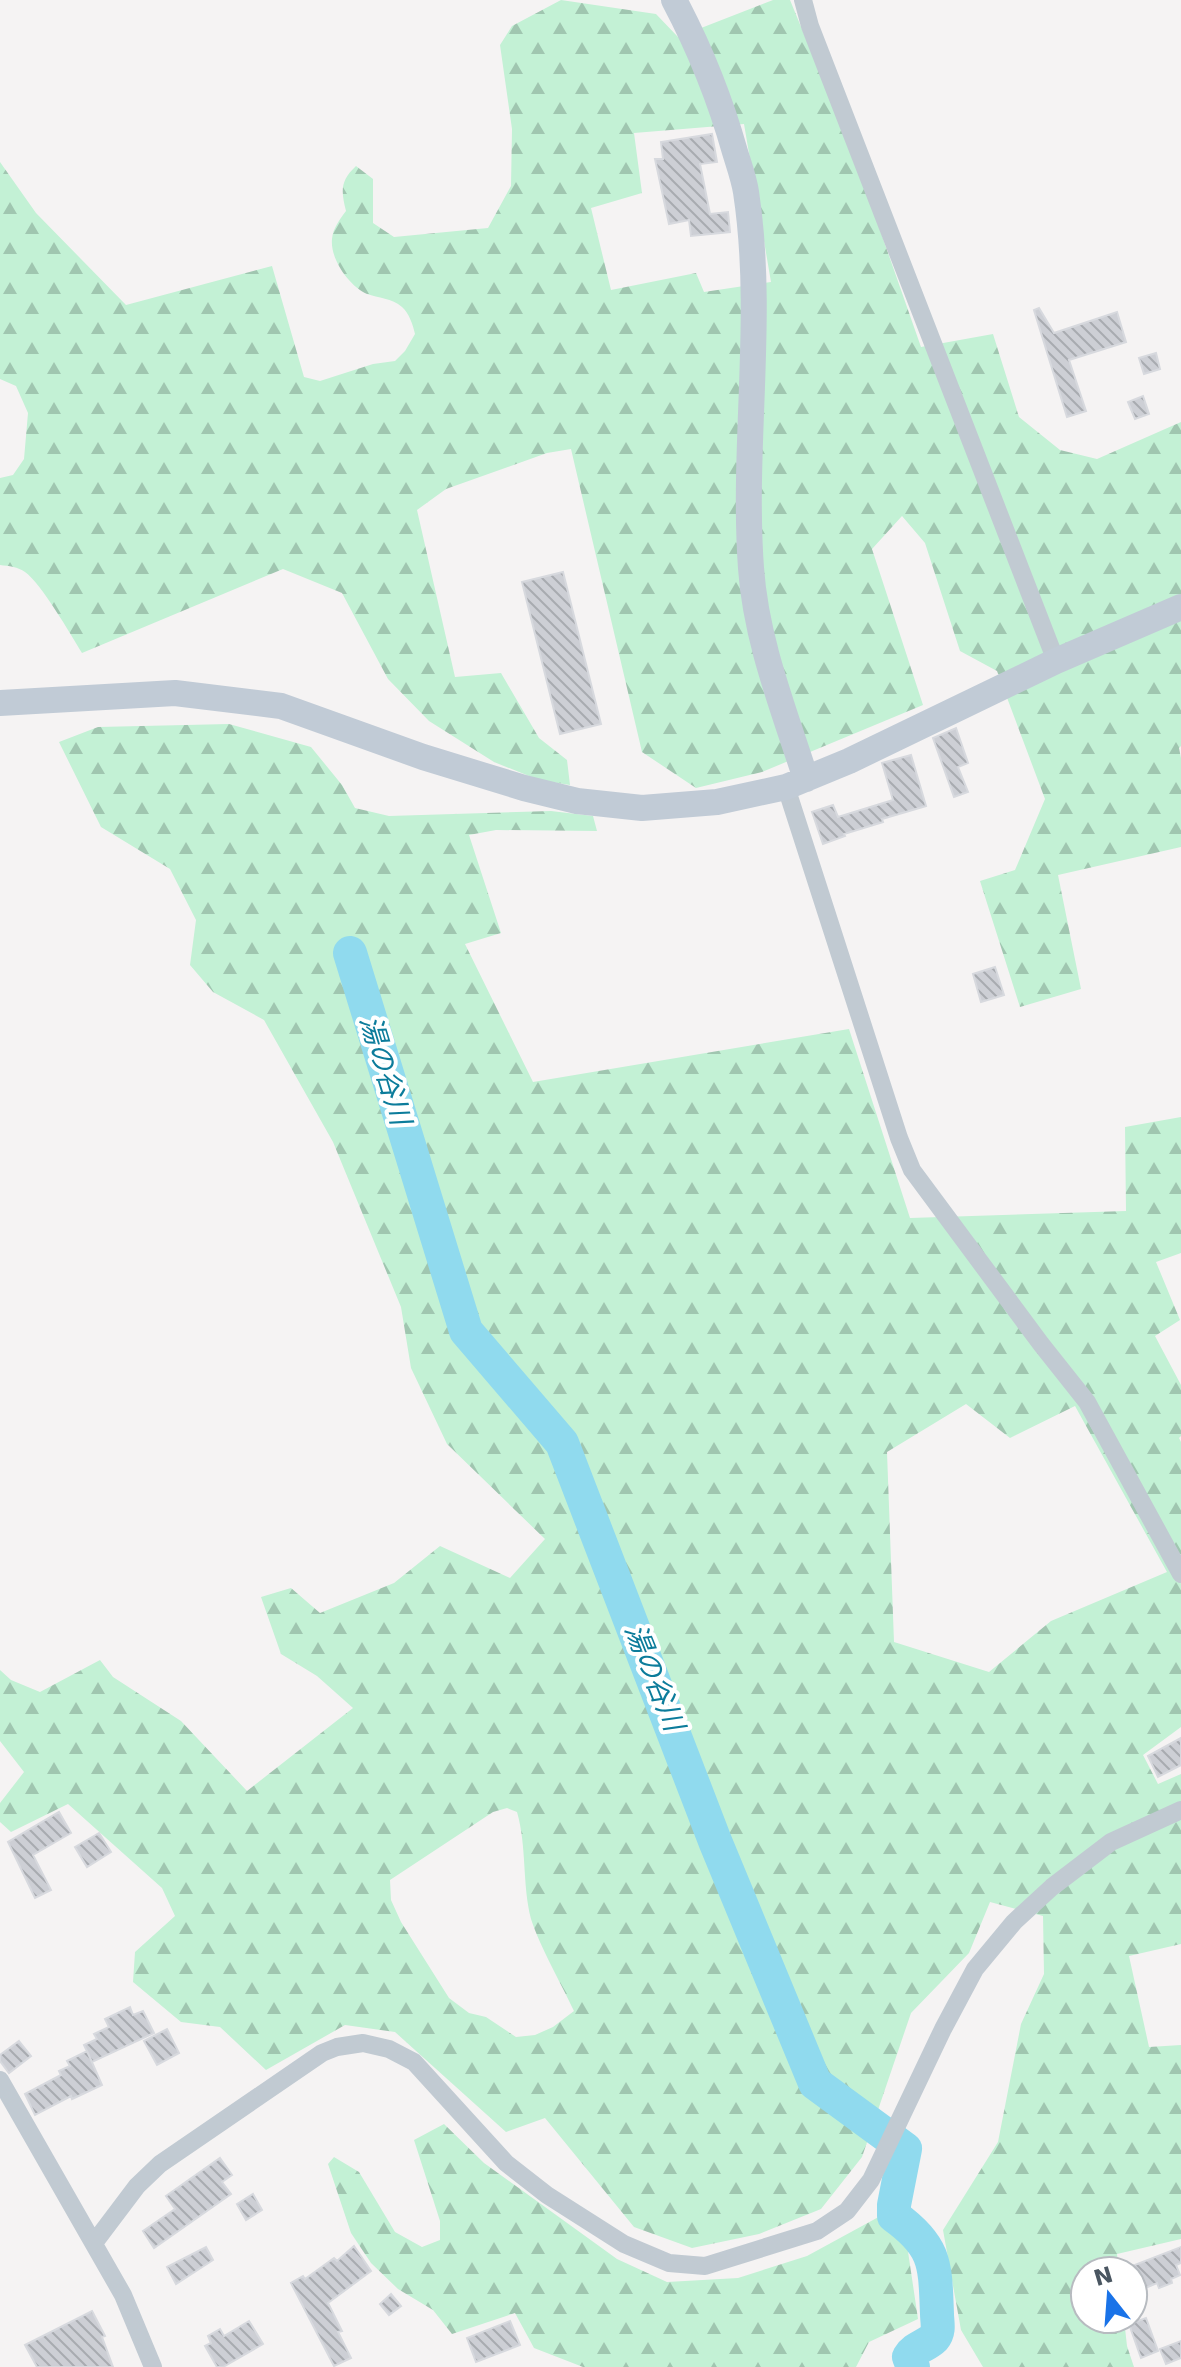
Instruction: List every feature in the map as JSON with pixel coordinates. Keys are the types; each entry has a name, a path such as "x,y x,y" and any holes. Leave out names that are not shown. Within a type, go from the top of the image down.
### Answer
{"street":[{"path":"674,0 697,44 727,123 746,189 752,244 754,316 748,510 758,628 796,783 899,1138 912,1170 1087,1402 1181,1574"},
{"path":"803,0 810,26 1056,661"},
{"path":"0,703 175,693 281,706 423,757 524,788 590,803 642,808 717,802 796,783 849,761 1056,661 1181,607"},
{"path":"94,2243 137,2186 160,2164 322,2053 363,2043 389,2049 414,2062 506,2163 547,2195 624,2244 669,2263 705,2266 817,2231 847,2211 871,2180 975,1969 1014,1922 1052,1887 1111,1842 1181,1810"},
{"path":"0,2080 123,2295 153,2367"}],"green space":[{"path":"561,0 656,14 678,37 773,0 790,0 853,153 921,347 993,334 1019,417 1060,450 1097,459 1181,422 1181,847 1058,875 1081,989 1020,1007 980,881 1015,870 1045,799 997,671 960,651 925,543 902,516 872,549 923,705 762,772 696,788 642,752 571,449 547,453 446,489 417,510 455,677 501,673 539,738 567,760 570,785 539,780 494,762 429,721 388,679 342,593 283,569 82,653 32,578 19,569 0,565 0,478 13,475 24,459 28,413 16,386 0,379 0,162 36,213 126,305 272,266 304,377 320,381 373,364 395,361 415,334 409,316 402,307 360,290 342,271 334,255 333,235 346,211 343,187 356,166 373,179 373,223 394,237 488,228 511,186 512,129 500,45 512,26","holes":["744,124 771,282 704,292 696,273 611,290 591,208 642,193 634,133"]},
{"path":"229,724 311,747 342,785 355,808 389,816 551,811 593,816 597,831 496,830 469,835 501,933 465,944 533,1082 849,1029 910,1218 1126,1211 1125,1127 1181,1117 1181,1253 1156,1262 1180,1320 1155,1336 1181,1385 1181,1727 1143,1755 1158,1784 1181,1774 1181,1944 1129,1956 1149,2047 1181,2045 1181,2239 1117,2255 1069,2255 1069,2335 1126,2335 1134,2367 983,2367 961,2330 943,2230 998,2142 1021,2024 1044,1974 1043,1916 990,1902 969,1953 911,2013 862,2157 821,2209 759,2234 692,2248 634,2227 545,2118 506,2132 395,2032 345,2025 266,2070 220,2027 181,2022 133,1982 135,1952 175,1916 162,1888 68,1804 11,1832 0,1822 0,1803 24,1772 0,1741 0,1670 11,1680 40,1692 100,1660 113,1677 181,1721 247,1791 353,1708 317,1676 281,1654 261,1597 291,1588 320,1613 394,1583 440,1546 510,1578 545,1539 447,1444 411,1368 401,1307 333,1142 264,1020 213,992 190,965 196,920 170,869 101,827 59,742 98,727","holes":["966,1404 1010,1438 1075,1406 1167,1572 1051,1621 989,1672 894,1642 887,1452","507,1808 517,1812 531,1919 574,2011 553,2027 535,2035 516,2037 486,2017 469,2013 449,1998 401,1922 391,1900 390,1880 493,1812"]},
{"path":"444,2124 484,2163 617,2259 667,2282 738,2278 807,2256 884,2214 906,2238 918,2319 869,2342 856,2367 583,2367 534,2348 515,2313 452,2334 433,2310 398,2289 371,2263 351,2233 328,2164 334,2157 359,2172 395,2232 422,2247 440,2240 440,2221 414,2140"}],"building":[{"path":"712,134 717,162 700,164 710,214 728,212 730,232 691,236 689,220 669,224 655,159 663,159 661,142"},
{"path":"1039,308 1054,333 1117,312 1126,342 1069,360 1086,411 1067,417 1034,310"},
{"path":"1156,353 1160,369 1144,374 1139,358"},
{"path":"1143,396 1149,414 1135,419 1128,402"},
{"path":"563,572 601,724 560,734 522,582"},
{"path":"956,728 968,763 958,767 968,792 954,797 933,738"},
{"path":"911,755 926,806 882,819 883,822 823,844 812,812 833,805 838,817 893,800 882,763"},
{"path":"995,967 1004,995 981,1002 973,974"},
{"path":"1181,1738 1181,1765 1158,1777 1148,1756"},
{"path":"59,1812 71,1833 33,1855 51,1890 35,1898 8,1842"},
{"path":"99,1833 111,1852 87,1867 75,1847"},
{"path":"130,2007 133,2015 143,2011 154,2033 92,2062 84,2045 97,2039 94,2034 109,2027 105,2019"},
{"path":"167,2029 179,2053 157,2065 144,2041"},
{"path":"19,2041 31,2056 9,2073 0,2061 0,2055"},
{"path":"87,2051 102,2085 72,2099 71,2096 35,2115 25,2094 61,2075 59,2071 70,2066 67,2061"},
{"path":"220,2158 232,2175 222,2182 231,2194 154,2248 143,2231 175,2209 166,2196"},
{"path":"253,2194 262,2210 246,2220 237,2204"},
{"path":"354,2246 371,2271 328,2303 351,2358 334,2366 291,2283 303,2276 305,2279 334,2258 337,2261"},
{"path":"206,2247 213,2260 176,2284 167,2267"},
{"path":"1181,2247 1181,2263 1176,2265 1180,2275 1171,2279 1172,2283 1159,2288 1157,2283 1149,2286 1149,2259"},
{"path":"391,2294 401,2306 389,2315 380,2304"},
{"path":"92,2311 105,2336 102,2337 113,2367 37,2367 25,2345"},
{"path":"249,2321 263,2344 223,2367 217,2367 205,2346 211,2343 208,2336 220,2329 224,2336"},
{"path":"510,2321 520,2345 476,2362 467,2338"},
{"path":"1149,2326 1158,2351 1141,2358 1133,2335 1149,2335"},
{"path":"1181,2341 1181,2358 1166,2364 1160,2349"}],"waterway":[{"name":"湯の谷川","path":"350,953 466,1331 562,1443 715,1841 815,2083 905,2149 894,2216 919,2238 931,2258 938,2326 934,2338 909,2357 913,2367"}]}
